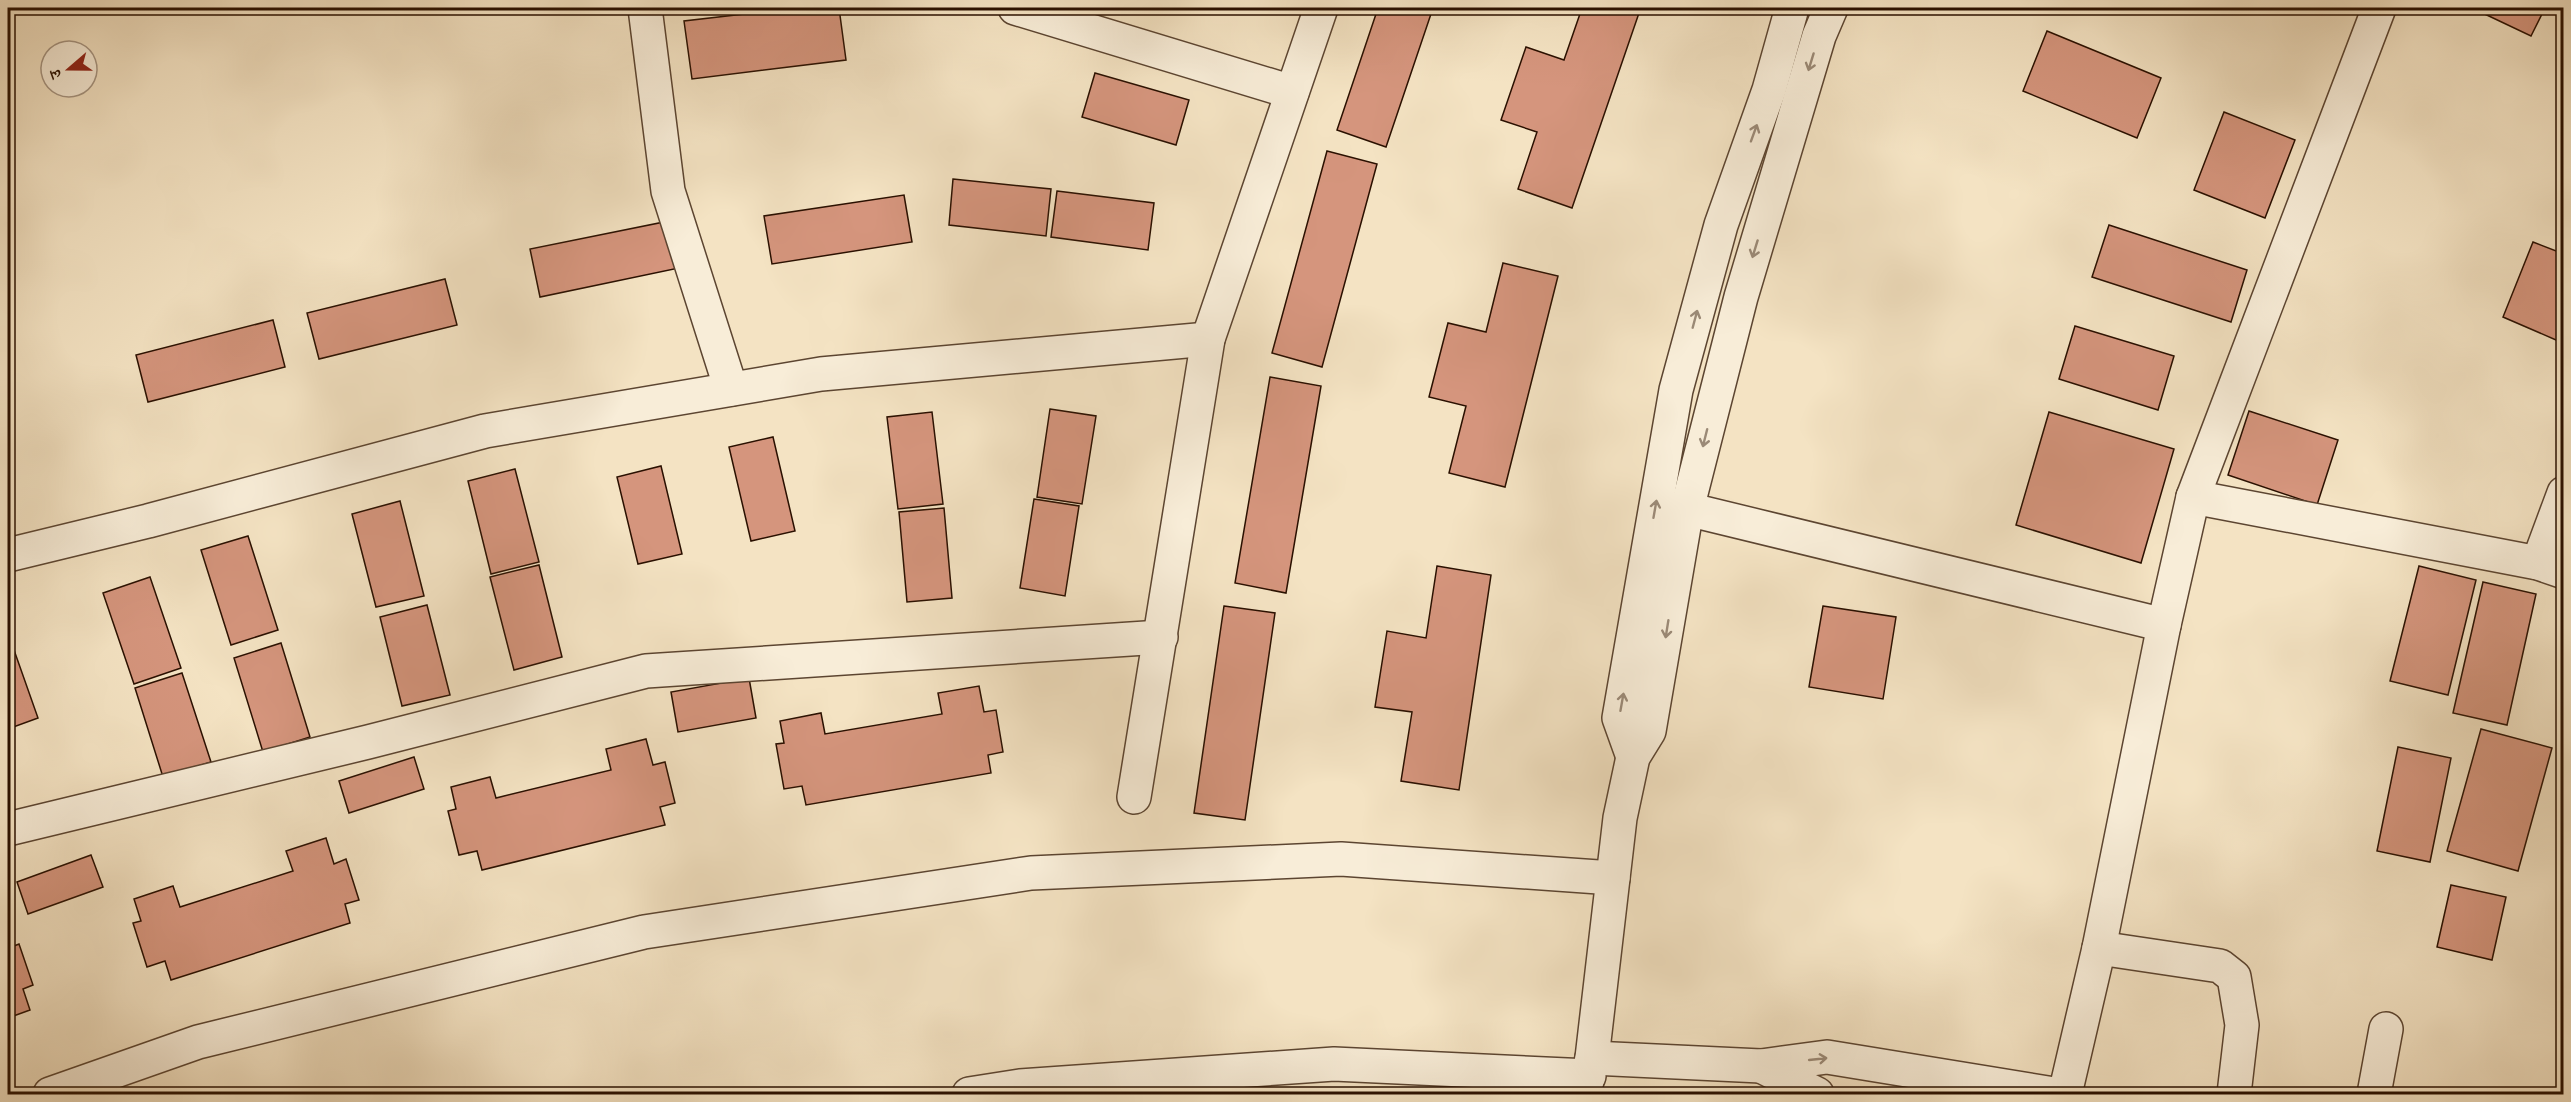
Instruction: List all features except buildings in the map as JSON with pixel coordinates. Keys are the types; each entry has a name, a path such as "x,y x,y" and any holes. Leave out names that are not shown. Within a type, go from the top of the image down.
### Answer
{"street":[{"path":"645,8 668,191 731,389"},
{"path":"1015,8 1292,92"},
{"path":"1134,797 1208,339 1321,8"},
{"path":"1661,567 1676,390 1721,225 1769,90 1791,8"},
{"path":"1588,1076 1620,818 1634,757 1619,718 1661,567 1687,510 1741,297 1819,36 1831,8"},
{"path":"2065,1095 2099,948 2164,625 2193,497 2379,8"},
{"path":"8,555 148,521 485,431 821,374 1208,339"},
{"path":"2193,497 2551,567 2564,493"},
{"path":"1687,510 2164,625"},
{"path":"8,829 379,739 646,671 1161,637"},
{"path":"50,1095 198,1042 644,932 1031,873 1341,859 1613,878"},
{"path":"2099,948 2220,966 2234,976 2242,1025 2234,1095"},
{"path":"2374,1095 2386,1029"},
{"path":"969,1095 1020,1086 1334,1064 1588,1076 1761,1066 1827,1057 2054,1095"},
{"path":"1761,1066 1817,1095"}]}
